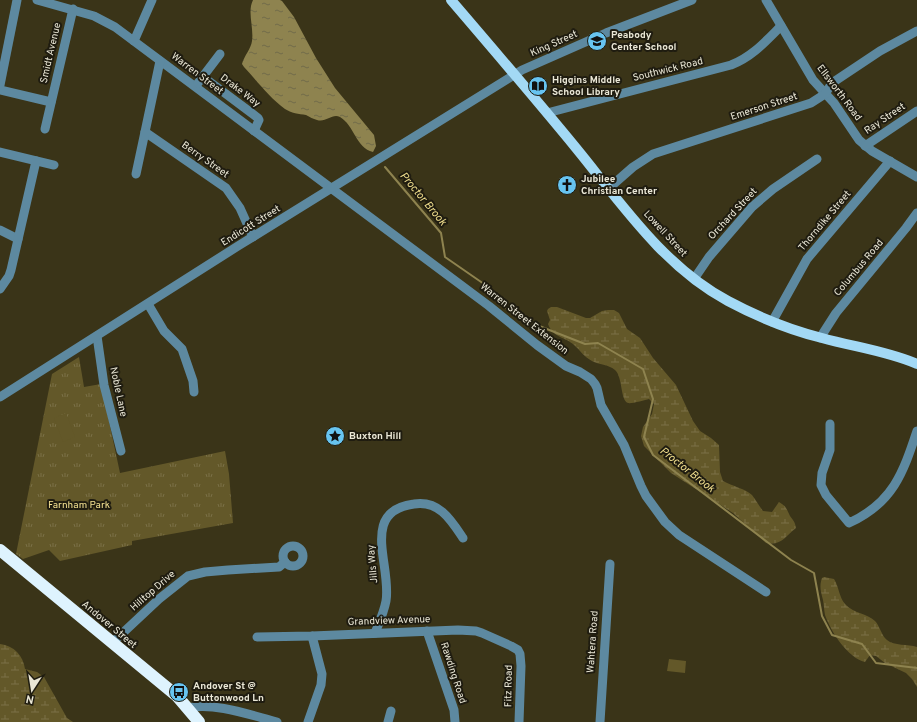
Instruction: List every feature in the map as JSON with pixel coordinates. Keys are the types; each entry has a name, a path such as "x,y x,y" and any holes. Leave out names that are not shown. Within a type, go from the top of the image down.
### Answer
{"highway":[{"name":"Andover Street","path":"5,554 168,689 199,722"}],"main road":[{"name":"Lowell Street","path":"451,0 657,245 678,266 694,279 727,300 792,330 820,338 863,347 917,364"}],"street":[{"path":"0,85 17,0"},
{"name":"Warren Street","path":"37,0 94,16 115,27 331,189"},
{"path":"134,41 152,0"},
{"name":"King Street","path":"515,75 546,59 602,34 692,0"},
{"name":"Ellsworth Road","path":"766,0 813,80 834,103 859,140 865,146 917,177"},
{"name":"Smidt Avenue","path":"45,129 73,10"},
{"name":"Southwick Road","path":"547,113 731,66 756,52 781,26"},
{"name":"Emerson Street","path":"609,188 633,166 647,157 812,104 825,94 832,83 880,51 917,31"},
{"name":"Drake Way","path":"220,54 202,79 210,82 258,118 258,124 254,131"},
{"path":"136,174 160,61"},
{"name":"Endicott Street","path":"0,397 253,237 515,75"},
{"path":"195,87 202,79"},
{"path":"0,90 51,102"},
{"name":"Ray Street","path":"865,146 917,110"},
{"name":"Berry Street","path":"145,132 226,188 240,208 253,237"},
{"path":"0,152 54,165"},
{"name":"Orchard Street","path":"694,279 709,257 752,207 773,189 817,159"},
{"path":"0,289 9,276 36,160"},
{"name":"Thorndike Street","path":"772,322 807,258 890,161"},
{"name":"Warren Street Extension","path":"331,189 507,320 537,345 566,366 591,379 597,388 599,401 603,411 624,445 646,496 665,522 679,535 766,592"},
{"name":"Columbus Road","path":"820,338 836,313 917,213"},
{"path":"0,230 18,239"},
{"path":"148,304 160,325 178,345 183,353 193,381 194,392"},
{"name":"Noble Lane","path":"97,336 104,385 121,451"},
{"path":"830,424 830,450 821,478 821,485 826,496 849,523 868,513 894,487 904,467 917,431"},
{"name":"Jills Way","path":"375,633 386,600 385,572 381,540 382,528 386,517 398,507 422,502 436,507 451,520 463,538"},
{"name":"Hilltop Drive","path":"112,643 159,599 188,576 205,572 278,567 285,562"},
{"name":"Wahtera Road","path":"600,722 610,564"},
{"name":"Grandview Avenue","path":"257,637 458,630 476,631 518,650"},
{"name":"Rawding Road","path":"428,631 454,710 455,722"},
{"path":"308,722 321,685 322,674 312,636"},
{"name":"Fitz Road","path":"518,650 521,658 519,722"},
{"path":"187,708 195,706 212,707 278,722"},
{"path":"388,722 391,711"}],"green space":[{"path":"551,307 557,307 586,318 590,318 602,311 608,310 614,310 619,313 627,329 640,338 653,358 676,385 693,421 700,431 719,445 720,472 723,481 743,489 752,495 763,511 772,512 779,502 784,505 796,528 780,542 771,544 766,543 733,513 671,473 644,446 641,436 643,427 652,414 654,404 649,399 630,403 625,401 618,373 615,370 589,359 571,342 556,335 550,329 548,324 550,320 547,311"},
{"name":"Farnham Park","path":"79,357 84,387 101,384 120,473 225,451 229,474 233,523 132,541 132,545 60,561 49,550 23,559 16,554 52,374"},
{"path":"66,413 75,437 63,442 54,418"},
{"path":"822,578 834,579 841,598 845,604 852,610 872,618 887,640 897,644 917,647 917,687 906,673 885,663 876,656 870,655 865,662 859,660 846,650 831,629 825,615 820,586"},
{"path":"0,644 14,649 20,655 25,669 37,672 44,677 67,718 73,722 0,722"},
{"path":"669,659 686,661 685,673 667,671"}],"water":[{"path":"253,0 282,1 294,17 316,58 335,88 374,135 376,146 373,152 367,150 363,146 349,125 340,117 334,116 320,121 285,109 269,95 244,67 242,64 252,41 251,5"}],"waterway":[{"name":"Proctor Brook","path":"385,167 441,233 445,257 484,284 503,306 529,322 585,344 598,343 643,369 653,399 644,437 653,455 791,560 814,573 822,616 832,635 862,644 876,663 917,668"}],"place":[{"name":"Peabody Center School","path":"597,41"},
{"name":"Higgins Middle School Library","path":"538,86"},
{"name":"Jubilee Christian Center","path":"567,185"},
{"name":"Buxton Hill","path":"335,436"},
{"name":"Andover St @ Buttonwood Ln","path":"179,692"}]}
